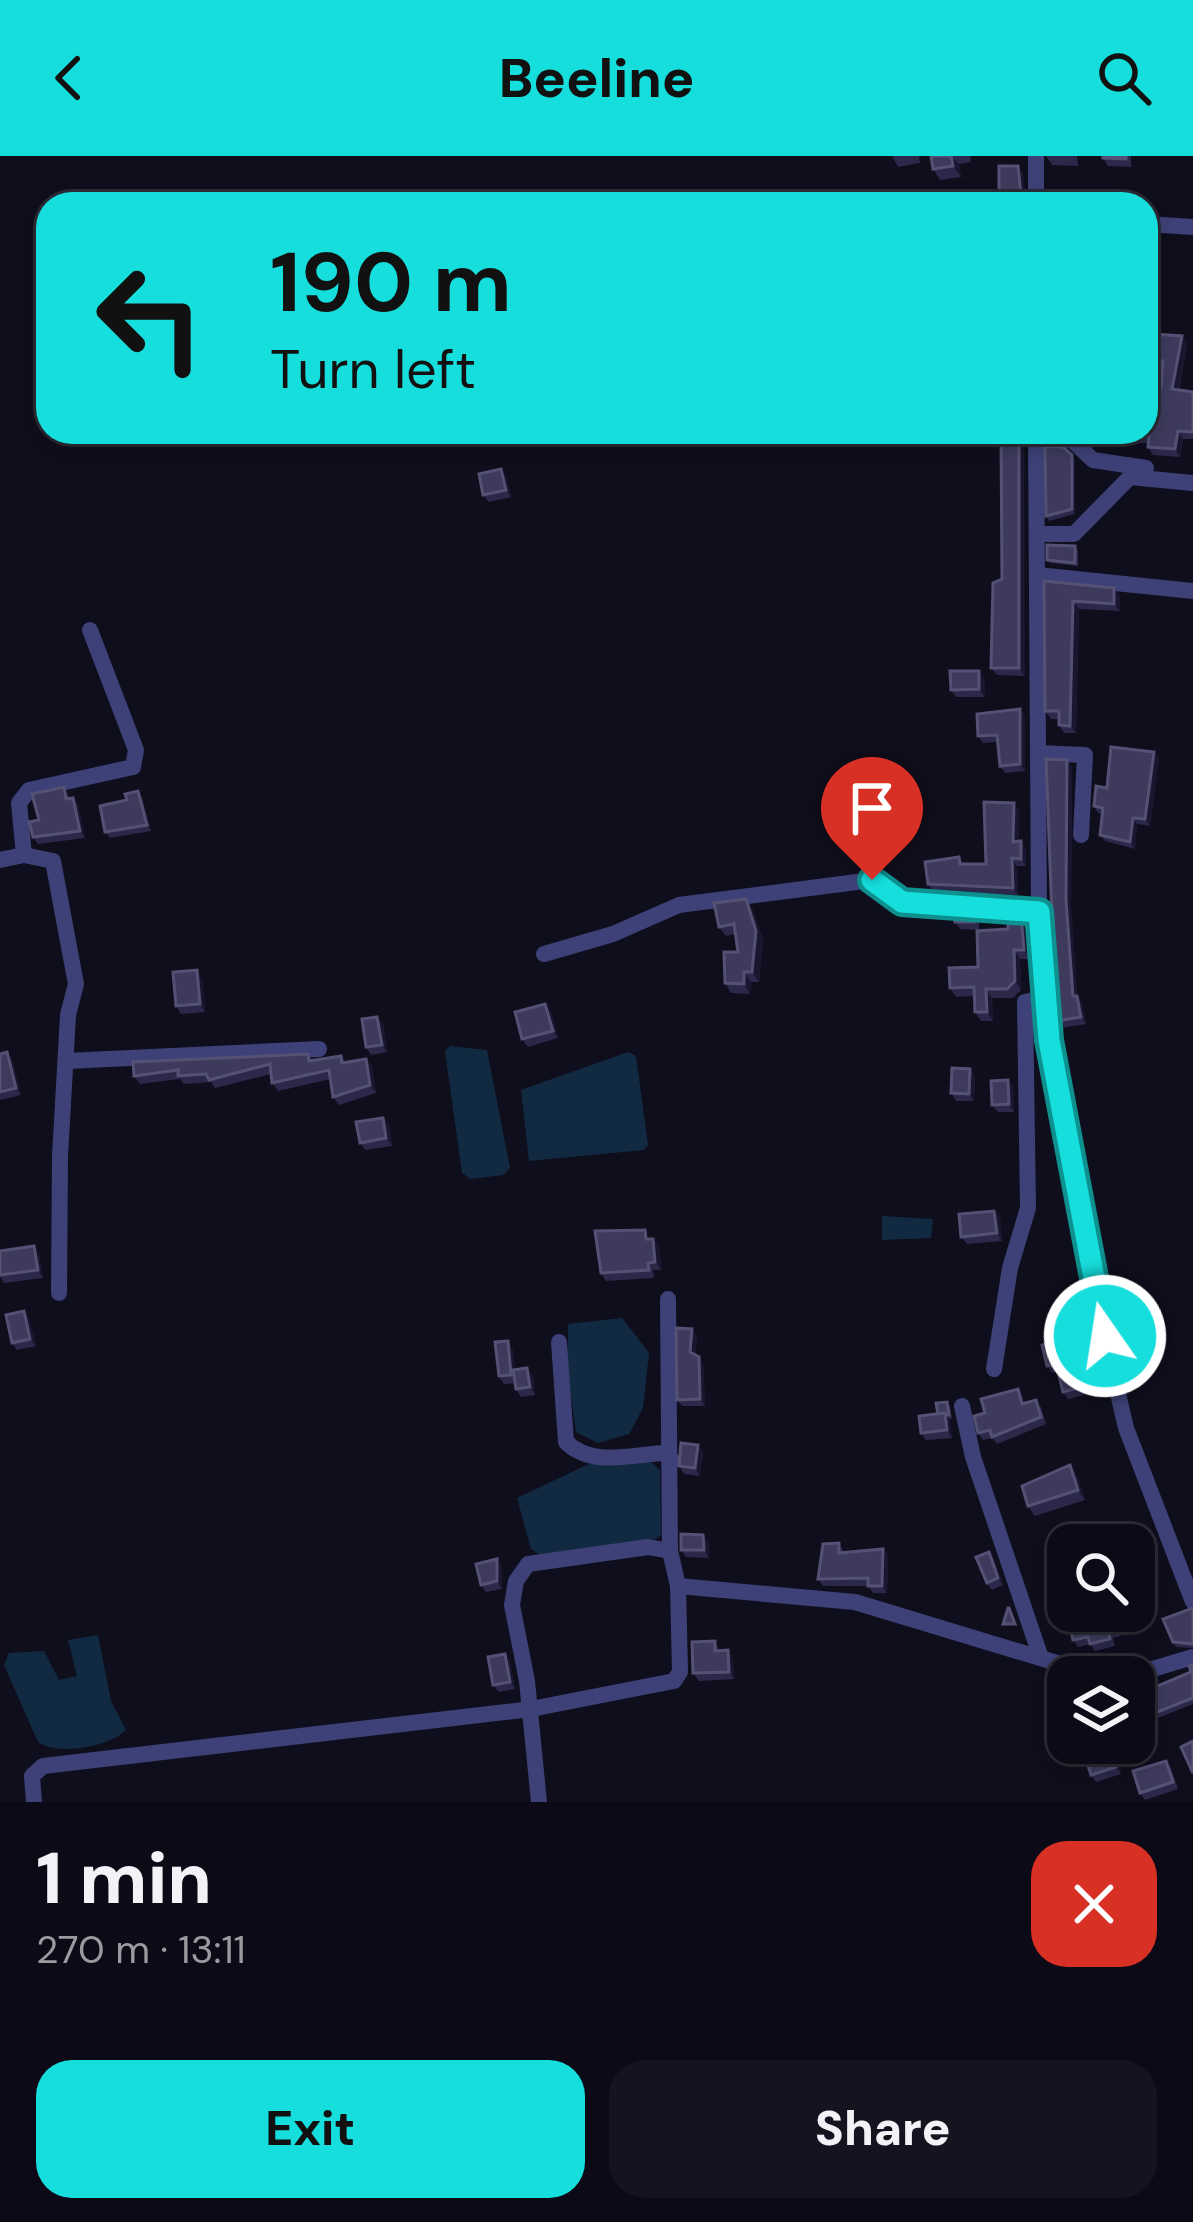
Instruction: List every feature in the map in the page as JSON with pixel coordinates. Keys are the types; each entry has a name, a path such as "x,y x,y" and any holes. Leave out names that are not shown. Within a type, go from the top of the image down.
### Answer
{"street":[{"path":"1036,156 1036,192"},
{"path":"1158,225 1193,227"},
{"path":"1036,444 1039,912 1046,997 1088,1264 1126,1428 1191,1590"},
{"path":"1076,444 1094,460 1193,472"},
{"path":"1037,534 1074,535 1130,477 1193,483"},
{"path":"1037,575 1193,591"},
{"path":"24,855 19,803 29,790 133,767 136,750 90,630"},
{"path":"1038,753 1085,755 1081,835"},
{"path":"0,860 24,855 53,861 76,984 67,1061 59,1293"},
{"path":"544,954 613,934 679,905 872,880 902,902 1039,912"},
{"path":"994,1369 1010,1268 1028,1208 1025,1002 1046,997"},
{"path":"67,1061 320,1049"},
{"path":"34,1802 32,1776 43,1766 531,1708 674,1681 680,1672 678,1586 670,1551 668,1299"},
{"path":"559,1342 566,1442 579,1454 593,1458 663,1453 672,1460"},
{"path":"962,1406 973,1457 1041,1658"},
{"path":"539,1802 531,1708 512,1605 516,1581 528,1564 648,1546 670,1551"},
{"path":"678,1586 855,1602 1047,1660"},
{"path":"1155,1668 1193,1657"}],"water":[{"path":"450,1046 487,1050 510,1168 503,1175 471,1179 462,1173 445,1051"},
{"path":"628,1052 636,1056 648,1145 644,1150 529,1161 521,1090"},
{"path":"882,1216 933,1219 931,1238 882,1240"},
{"path":"622,1318 649,1353 643,1408 629,1434 598,1443 576,1432 568,1375 568,1324"},
{"path":"647,1459 660,1470 661,1535 656,1539 540,1555 531,1549 517,1498 589,1464"},
{"path":"98,1635 111,1701 126,1730 83,1748 38,1742 4,1665 9,1653 44,1651 59,1680 77,1676 68,1640"}],"building":[{"path":"931,156 951,156 953,166 933,169"},
{"path":"999,166 1018,166 1021,192 999,192"},
{"path":"1158,334 1182,336 1172,389 1193,392 1193,432 1178,431 1175,449 1148,447 1158,444 1163,361 1158,361"},
{"path":"1001,444 1019,444 1019,668 991,668 993,583 1002,579"},
{"path":"1045,446 1063,447 1072,455 1072,509 1046,516"},
{"path":"501,469 506,490 483,495 479,474"},
{"path":"1047,545 1075,546 1075,563 1047,560"},
{"path":"1044,581 1114,588 1114,604 1073,601 1070,726 1059,725 1059,711 1045,711"},
{"path":"950,671 979,671 979,689 951,690"},
{"path":"1020,709 1020,764 1000,766 997,735 978,736 977,714"},
{"path":"1111,747 1154,752 1145,819 1133,818 1130,842 1100,835 1103,808 1094,806 1096,786 1107,788"},
{"path":"1046,759 1067,760 1066,900 1073,996 1077,996 1081,1017 1056,1021"},
{"path":"64,787 66,799 73,798 80,831 33,837 29,822 39,820 32,794"},
{"path":"138,791 147,825 105,832 100,806 127,800 125,794"},
{"path":"984,802 1014,803 1013,842 1021,841 1021,859 1012,858 1013,888 928,884 925,862 959,857 960,864 986,864"},
{"path":"746,899 756,931 752,972 744,972 744,984 725,983 724,952 738,952 734,924 719,927 714,903"},
{"path":"955,912 974,913 974,922 955,922"},
{"path":"1008,914 1021,915 1024,950 1014,950 1015,981 1007,989 986,989 987,1012 975,1012 974,987 950,988 949,968 978,967 977,931 1008,929"},
{"path":"197,970 200,1004 176,1006 173,972"},
{"path":"545,1004 553,1031 522,1039 515,1012"},
{"path":"377,1017 382,1045 366,1047 362,1019"},
{"path":"7,1052 16,1088 0,1092 0,1054"},
{"path":"308,1054 309,1061 341,1056 342,1063 366,1059 370,1085 333,1097 329,1070 272,1083 270,1064 209,1080 206,1074 178,1076 178,1070 134,1076 133,1062"},
{"path":"952,1068 970,1069 969,1094 951,1093"},
{"path":"1008,1080 1009,1104 992,1105 991,1081"},
{"path":"383,1118 386,1138 360,1143 356,1122"},
{"path":"994,1211 997,1233 961,1237 959,1214"},
{"path":"645,1230 646,1239 653,1239 655,1262 648,1263 649,1270 601,1273 595,1231"},
{"path":"34,1246 38,1270 0,1275 0,1251"},
{"path":"24,1311 30,1339 12,1343 6,1315"},
{"path":"676,1328 692,1329 690,1352 699,1357 700,1399 677,1400"},
{"path":"508,1341 511,1375 499,1376 495,1342"},
{"path":"1057,1341 1063,1362 1047,1366 1042,1345"},
{"path":"527,1368 530,1387 516,1389 513,1370"},
{"path":"1075,1372 1079,1388 1063,1392 1059,1376"},
{"path":"1018,1389 1022,1404 1036,1400 1041,1417 992,1437 990,1430 978,1433 974,1416 985,1413 981,1399"},
{"path":"947,1402 949,1415 938,1414 936,1403"},
{"path":"945,1413 947,1430 921,1433 919,1416"},
{"path":"681,1443 698,1445 695,1468 679,1466"},
{"path":"1070,1465 1078,1490 1028,1506 1022,1486"},
{"path":"681,1534 703,1535 704,1550 681,1550"},
{"path":"839,1543 839,1553 883,1549 882,1586 868,1586 868,1578 818,1579 823,1544"},
{"path":"989,1552 998,1578 987,1583 976,1557"},
{"path":"497,1559 497,1581 481,1585 476,1564"},
{"path":"1009,1608 1015,1624 1003,1624"},
{"path":"1193,1608 1193,1644 1173,1642 1163,1619"},
{"path":"1071,1632 1108,1632 1110,1639 1090,1644 1088,1637 1073,1640"},
{"path":"715,1641 715,1651 728,1650 729,1672 693,1673 692,1642"},
{"path":"505,1654 510,1682 493,1685 488,1657"},
{"path":"1193,1664 1193,1698 1155,1713 1155,1687 1191,1672"},
{"path":"1193,1741 1193,1773 1181,1747"},
{"path":"1166,1761 1173,1782 1140,1793 1133,1771"},
{"path":"1088,1764 1115,1764 1116,1767 1091,1775"}],"route":[{"path":"872,880 902,902 1039,912 1049,1040 1105,1336"}]}
